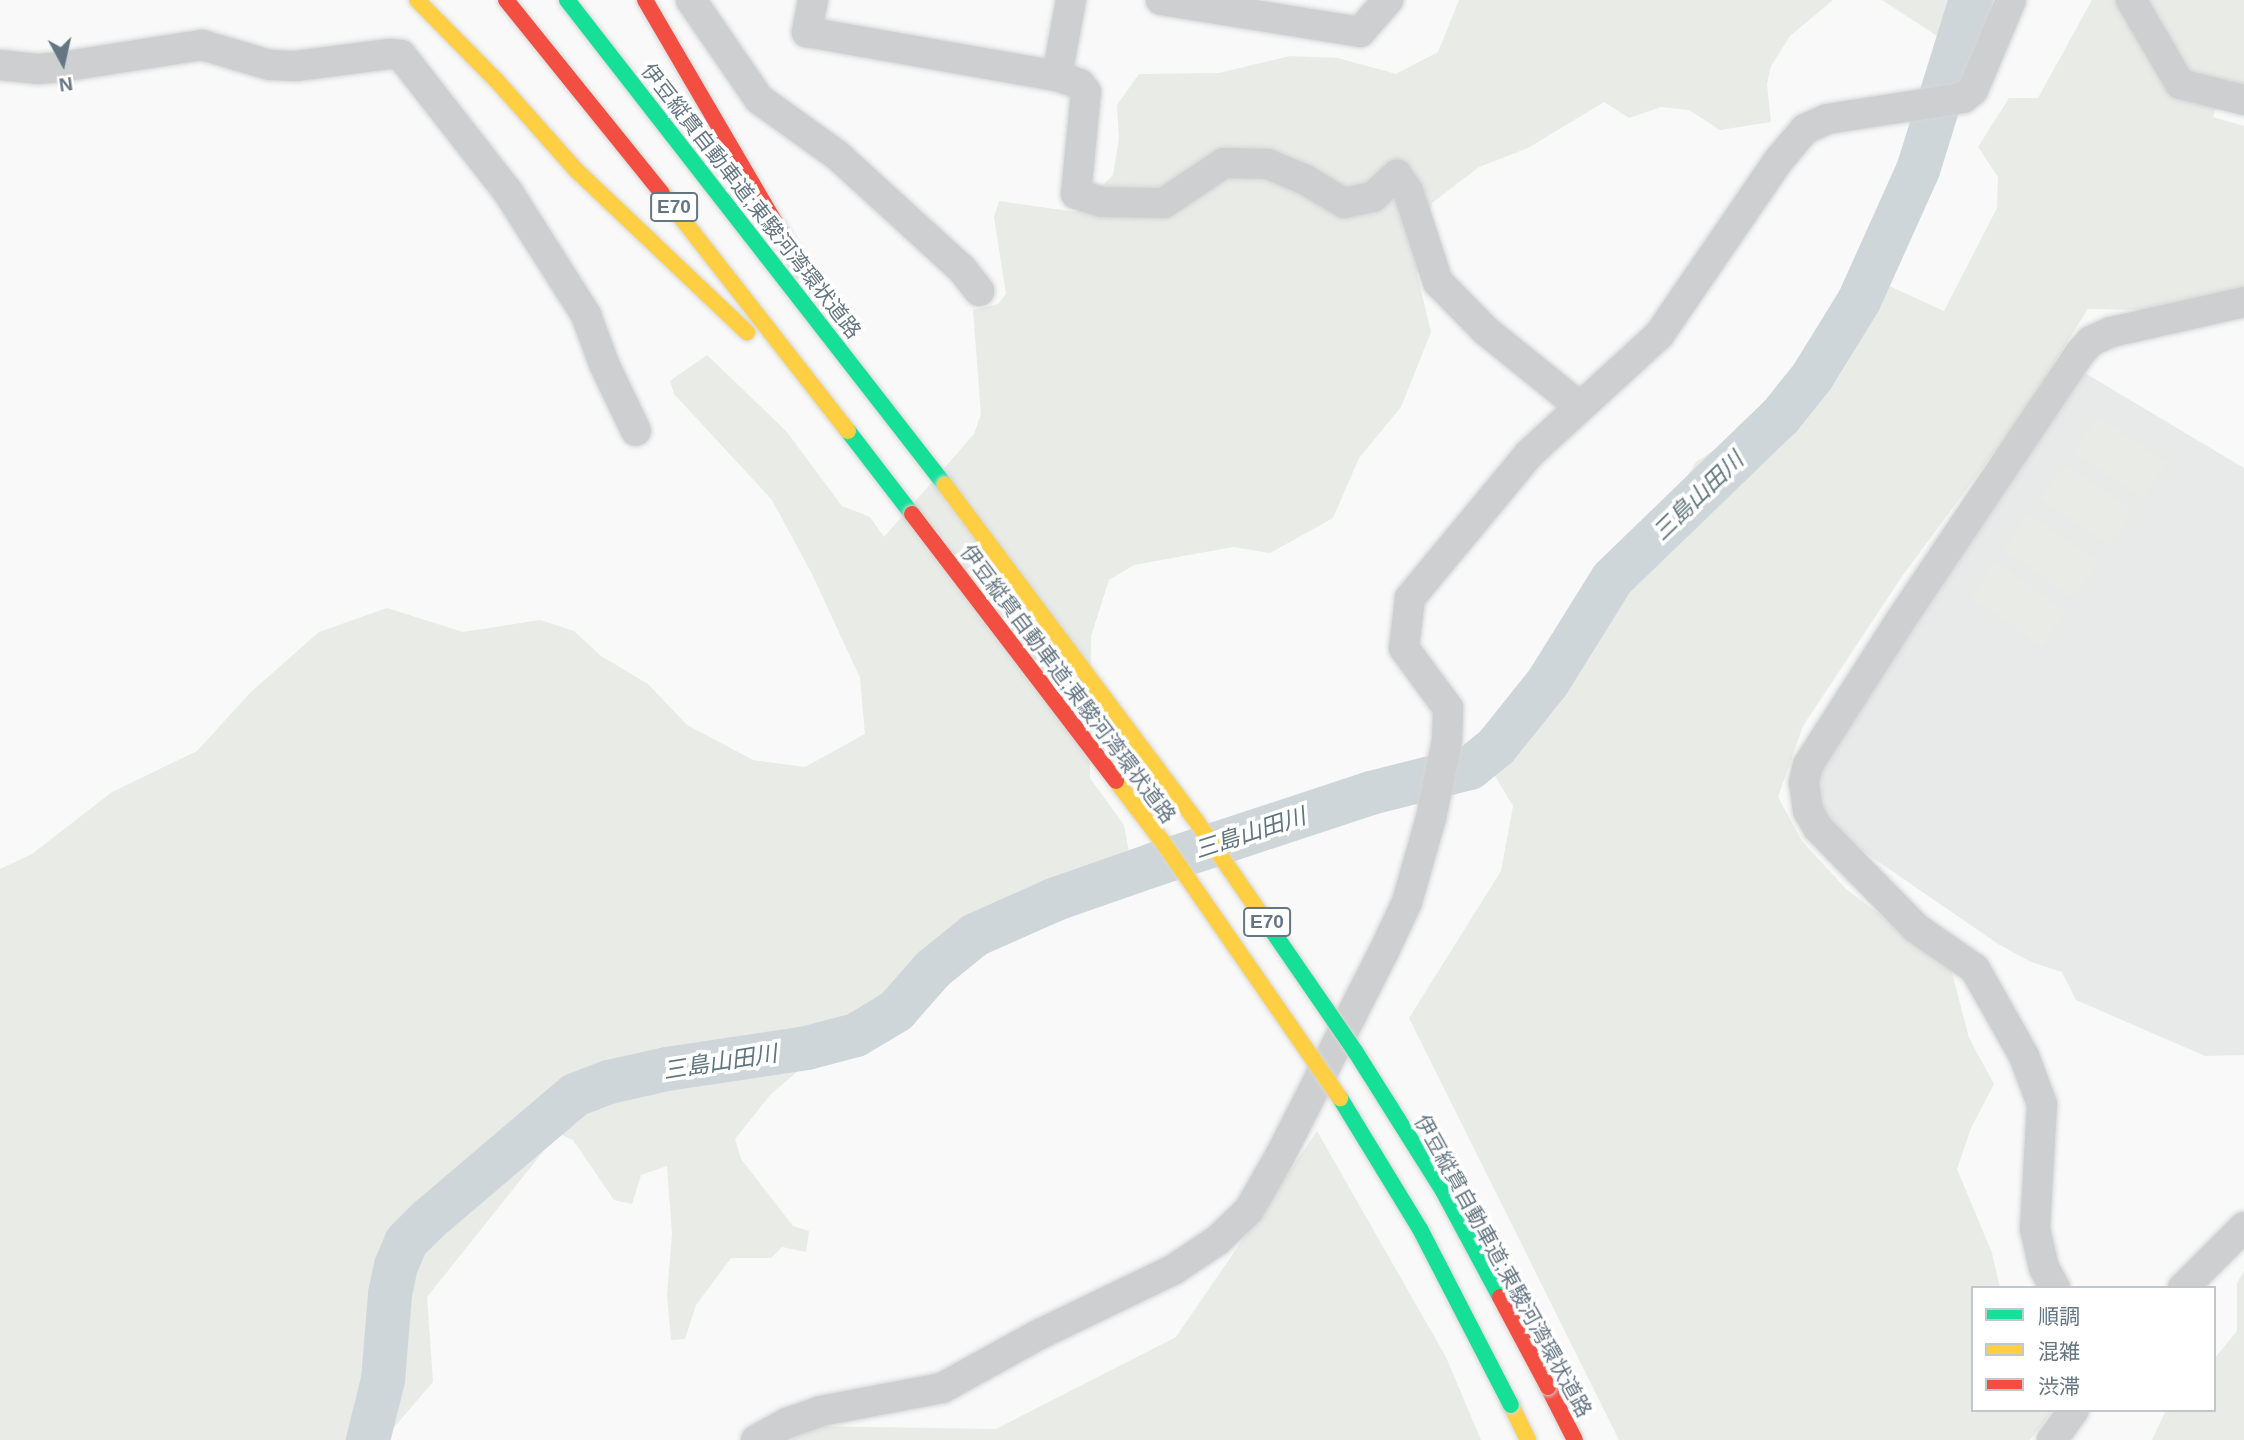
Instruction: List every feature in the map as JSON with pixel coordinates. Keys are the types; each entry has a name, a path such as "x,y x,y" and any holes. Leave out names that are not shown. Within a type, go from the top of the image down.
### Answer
{"highway":[{"path":"417,0 497,81 576,170 838,417"},
{"name":"伊豆縦貫自動車道;東駿河湾環状道路","path":"506,0 702,242 1163,841 1335,1089 1420,1228 1528,1440"},
{"name":"伊豆縦貫自動車道;東駿河湾環状道路","path":"567,0 874,392 1197,822 1355,1051 1443,1191 1575,1440"},
{"path":"645,0 874,392"}],"street":[{"path":"691,0 758,99 837,155 962,269 979,291"},
{"path":"813,0 807,32 1057,76 1080,84 1086,92 1076,194 1102,202 1164,203 1224,163 1268,164 1304,179 1344,203 1373,197 1397,175 1408,191 1438,282 1485,330 1580,407"},
{"path":"1057,76 1071,0"},
{"path":"1161,0 1360,32 1388,0"},
{"path":"2131,0 2180,84 2244,100"},
{"path":"756,1440 787,1423 821,1411 942,1388 1041,1334 1173,1269 1218,1240 1249,1210 1274,1167 1407,902 1431,818 1447,741 1448,708 1404,648 1410,598 1529,454 1659,335 1779,160 1805,129 1827,119 1851,114 1963,98 1973,90 2014,3"},
{"path":"0,65 38,69 61,67 202,45 270,65 296,66 390,54 401,55 508,192 586,315 604,364 636,431"},
{"path":"2054,1286 2044,1268 2035,1229 2042,1104 2024,1056 1975,969 1916,928 1818,828 1808,811 1804,782 1808,765 1898,624 2080,353 2091,341 2111,332 2244,302"},
{"path":"2185,1286 2244,1227"},
{"path":"2052,1440 2073,1412"}],"shaded area":[{"path":"1459,0 1833,0 1790,36 1771,66 1767,84 1771,122 1720,130 1689,110 1661,107 1629,118 1604,102 1528,148 1479,167 1432,203 1419,242 1417,274 1431,332 1401,407 1359,458 1333,518 1270,553 1233,547 1134,565 1109,580 1091,636 1090,778 1124,825 1129,853 1105,865 1075,871 1028,908 899,985 771,1094 735,1139 741,1159 793,1226 809,1231 806,1252 782,1247 771,1258 731,1258 696,1305 685,1339 671,1340 667,1295 672,1234 667,1166 641,1175 632,1204 614,1200 573,1140 558,1133 427,1297 433,1382 383,1440 0,1440 0,869 32,854 112,792 197,751 251,692 319,632 387,608 463,632 540,620 574,631 601,656 648,684 687,725 753,760 805,767 865,734 860,678 812,574 772,500 674,394 670,381 707,355 786,431 842,506 870,517 884,537 974,434 981,414 973,310 998,304 1006,294 994,217 999,201 1076,212 1113,175 1119,139 1117,105 1139,74 1219,73 1290,56 1338,58 1396,74 1438,52"},
{"path":"1882,0 1954,0 1940,38"},
{"path":"2092,0 2244,0 2244,89 2224,82 2213,117 2244,126 2244,287 2142,310 2088,309 2017,421 1903,575 1803,726 1778,797 1802,841 1846,889 1951,969 1969,1038 1994,1084 1971,1128 1957,1169 1992,1253 2000,1286 1971,1286 1971,1412 2051,1412 2030,1440 1619,1440 1409,1018 1501,871 1513,806 1492,771 1546,699 1696,462 1815,382 1876,280 1944,311 1997,208 1998,177 1978,147 2009,98 2038,98"},
{"path":"2085,373 2244,468 2244,1055 2205,1056 2076,1000 2062,972 2031,962 1998,944 1863,851 1840,831 1816,798 1816,782 1830,749"},
{"path":"2098,416 2167,462 2143,498 2074,452"},
{"path":"2064,464 2134,511 2110,546 2041,499"},
{"path":"2028,514 2098,562 2074,598 2003,550"},
{"path":"1996,562 2066,611 2042,647 1971,597"},
{"path":"1317,1131 1446,1357 1481,1440 783,1440 809,1426 996,1429 1176,1337"},
{"path":"2244,1271 2244,1440 2152,1440 2165,1412 2216,1412 2216,1357 2237,1331 2237,1283"}],"waterway":[{"name":"三島山田川","path":"368,1440 383,1380 390,1294 396,1266 406,1242 428,1220 575,1095 609,1082 667,1069 807,1048 856,1035 896,1011 933,969 975,935 1056,899 1153,865 1371,793 1470,768 1496,747 1548,682 1612,579 1780,417 1812,377 1859,301 1918,170 1971,0"}],"traffic: fast":[{"path":"567,0 945,485"},
{"path":"848,431 912,514"},
{"path":"1267,923 1355,1051 1443,1191 1500,1297"},
{"path":"1340,1098 1420,1229 1511,1405"}],"traffic: slow":[{"path":"417,0 497,81 576,170 747,332"},
{"path":"662,193 848,431"},
{"path":"945,485 1197,822 1267,923"},
{"path":"1116,781 1162,841 1340,1098"},
{"path":"1511,1405 1528,1440"}],"traffic: jam":[{"path":"506,0 662,193"},
{"path":"645,0 802,269"},
{"path":"912,514 1116,781"},
{"path":"1500,1297 1548,1387"},
{"path":"1548,1387 1575,1440"}]}
